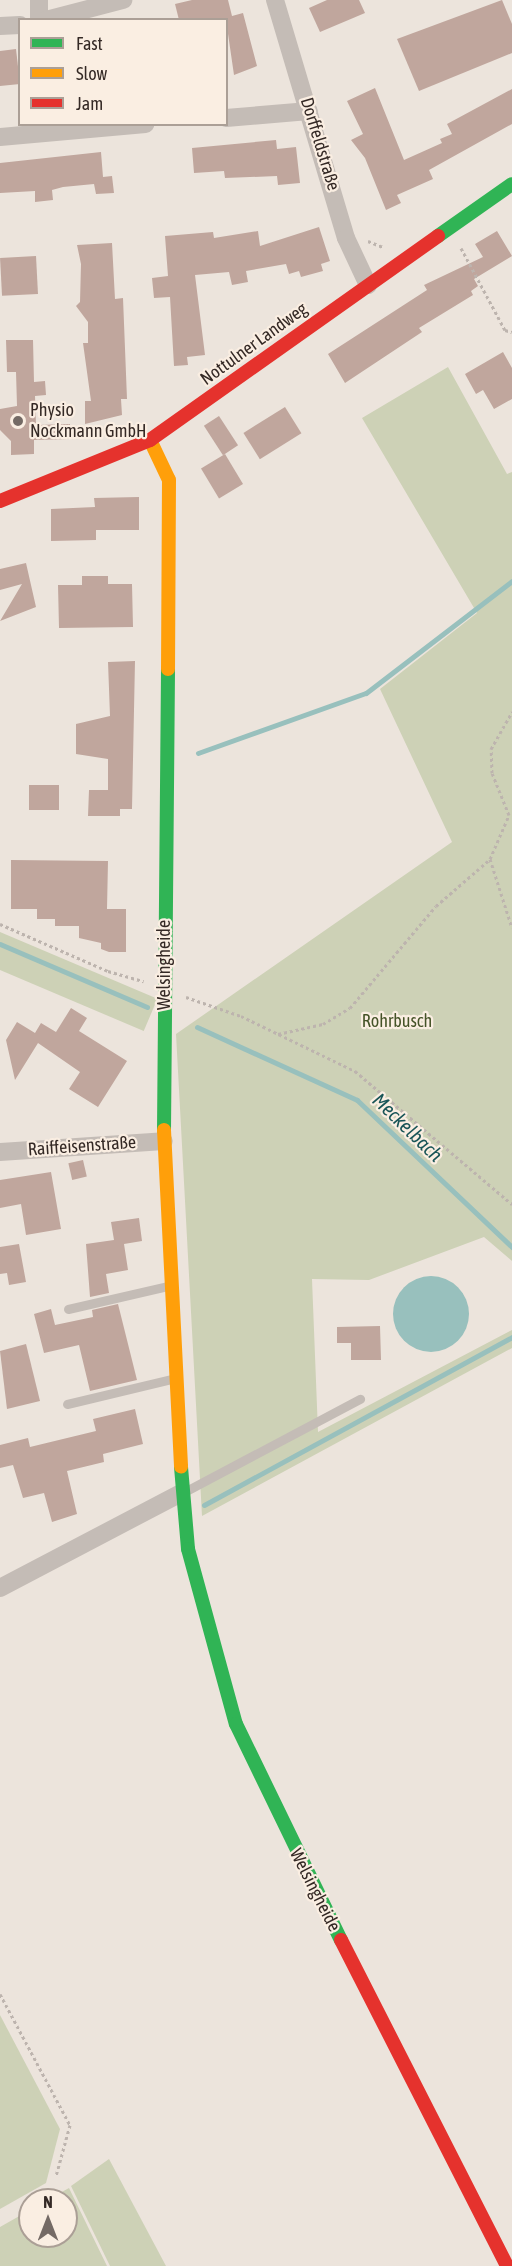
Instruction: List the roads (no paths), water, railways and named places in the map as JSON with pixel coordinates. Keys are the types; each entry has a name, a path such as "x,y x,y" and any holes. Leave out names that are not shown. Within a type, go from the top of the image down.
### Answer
{"street":[{"path":"39,0 39,18"},
{"path":"54,18 123,0"},
{"name":"Dorffeldstraße","path":"275,0 354,262 368,285"},
{"path":"0,26 18,25"},
{"path":"228,118 309,111"},
{"path":"0,137 123,126"},
{"name":"Nottulner Landweg","path":"0,501 150,440 512,184"},
{"name":"Welsingheide","path":"150,440 169,480 163,985 164,1141 181,1493 200,1604 236,1724 275,1811 507,2266"},
{"name":"Raiffeisenstraße","path":"0,1152 164,1141"},
{"path":"0,1588 181,1493"}],"lane":[{"path":"68,1309 171,1285"},
{"path":"67,1404 174,1379"},
{"path":"181,1493 360,1399"}],"water":[{"path":"431,1276 446,1279 458,1287 466,1299 469,1314 466,1329 458,1341 446,1349 431,1352 416,1349 404,1341 396,1329 393,1314 396,1299 404,1287 416,1279"}],"waterway":[{"path":"198,753 366,693 512,581"},
{"name":"Meckelbach","path":"0,944 147,1007"},
{"name":"Meckelbach","path":"197,1027 357,1100 512,1247"},
{"path":"204,1505 512,1337"}],"place":[{"name":"Physio Nockmann GmbH","path":"18,421"}],"park label":[{"name":"Rohrbusch","path":"397,1021"}]}
